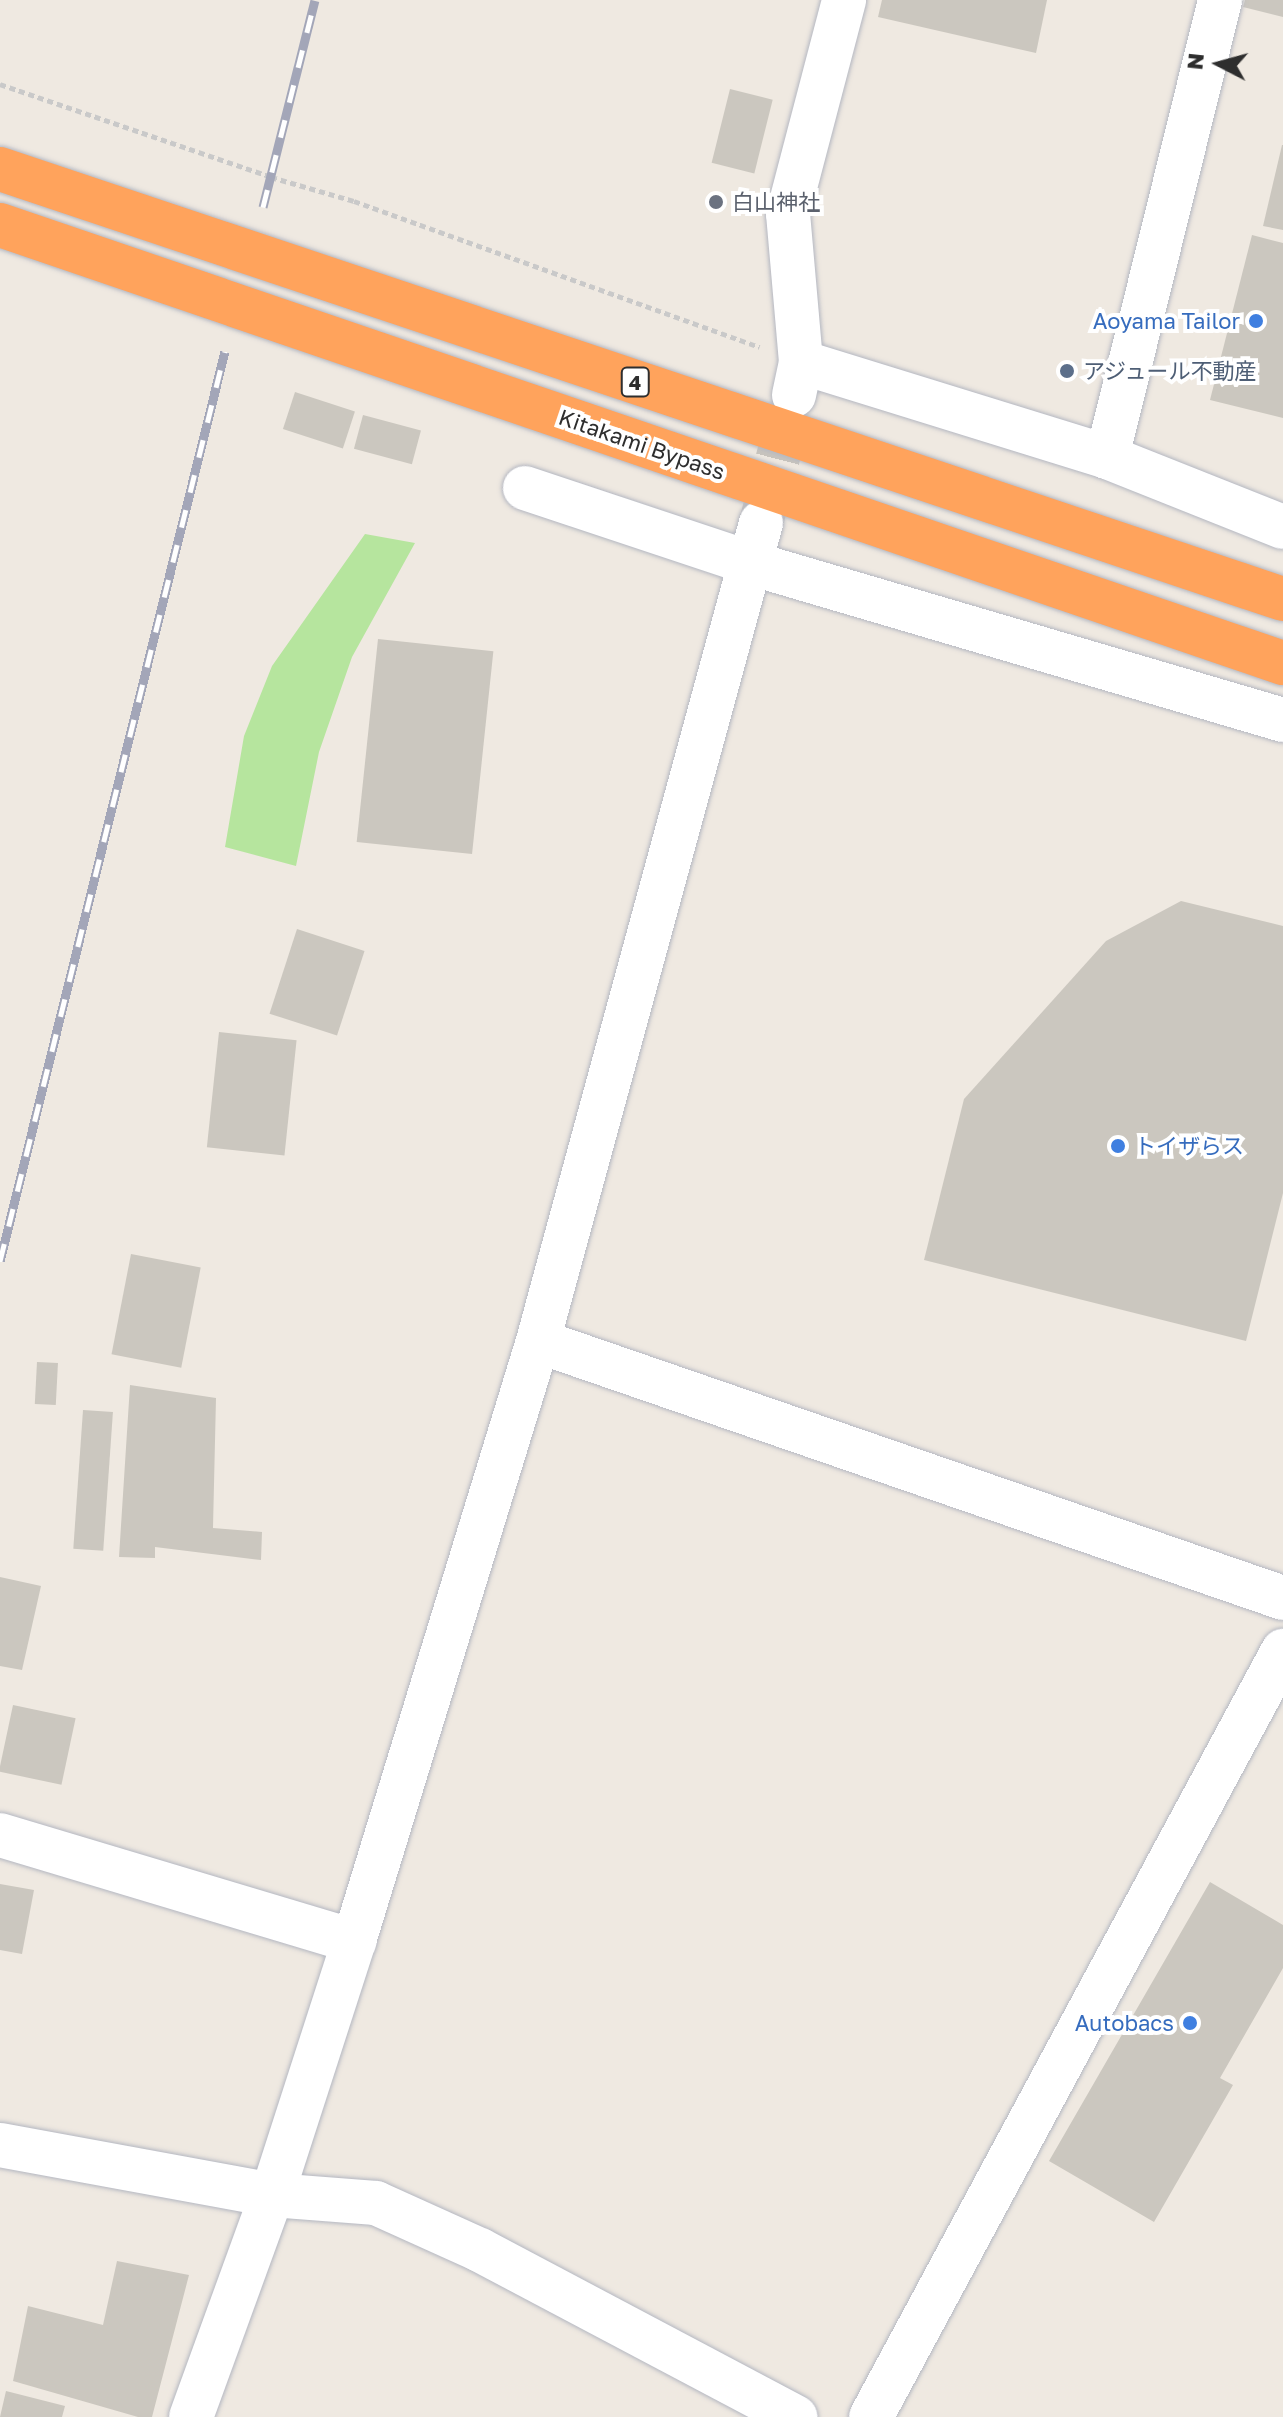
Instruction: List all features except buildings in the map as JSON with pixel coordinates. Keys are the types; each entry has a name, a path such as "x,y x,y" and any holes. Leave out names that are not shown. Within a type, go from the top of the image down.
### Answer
{"highway":[{"name":"4","path":"0,169 1283,599"},
{"name":"Kitakami Bypass","path":"0,225 1283,663"}],"street":[{"path":"844,0 788,214 798,379 1107,457 1283,527"},
{"path":"1107,457 1220,0"},
{"path":"525,488 756,543 1283,720"},
{"path":"191,2417 272,2195 354,1941 538,1341 756,543"},
{"path":"538,1341 1283,1598"},
{"path":"871,2417 1283,1651"},
{"path":"0,1835 354,1941"},
{"path":"0,2145 272,2195 376,2203 480,2250 795,2417"}],"path":[{"path":"0,84 271,177 354,201 798,379"}],"green space":[{"path":"365,534 415,543 352,657 319,752 296,866 225,847 244,736 272,666"}],"tunnel":[{"path":"761,523 794,395"}],"railway":[{"path":"263,207 315,0"},
{"path":"0,1261 225,351"}],"place":[{"name":"白山神社","path":"716,202"},
{"name":"Aoyama Tailor","path":"1256,321"},
{"name":"アジュール不動産","path":"1067,371"},
{"name":"トイザらス","path":"1118,1146"},
{"name":"Autobacs","path":"1190,2023"}]}
